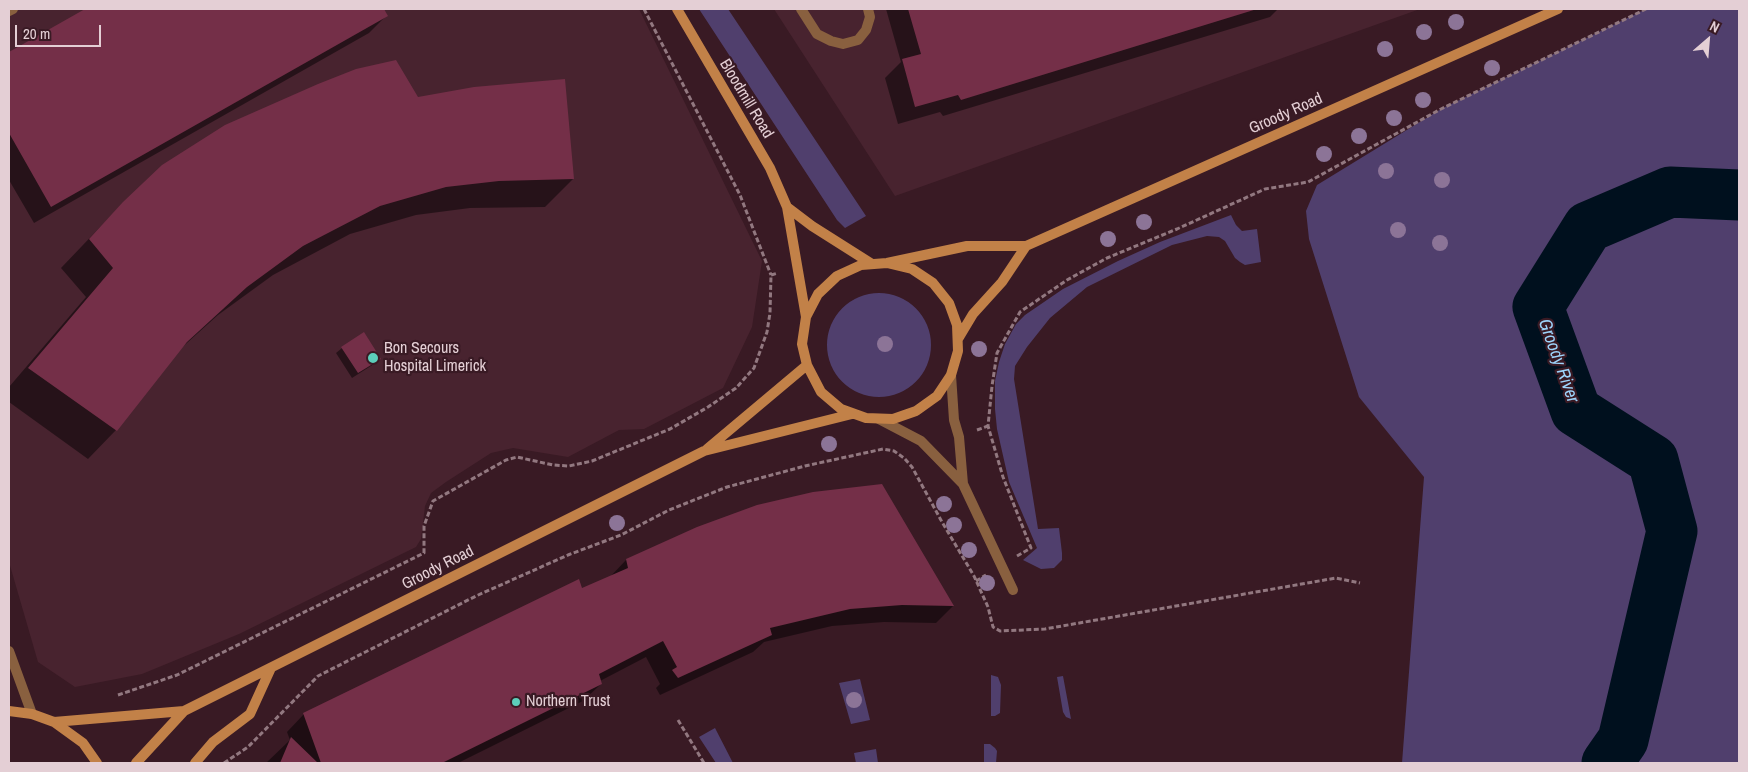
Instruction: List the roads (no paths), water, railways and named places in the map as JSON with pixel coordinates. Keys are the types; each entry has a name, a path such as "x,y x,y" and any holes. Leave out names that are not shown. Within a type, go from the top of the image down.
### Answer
{"street":[{"name":"Bloodmill Road","path":"677,9 770,168 787,207 806,317"},
{"path":"801,9 817,34 831,41 843,44 858,40 866,30 870,16 868,9"},
{"name":"Groody Road","path":"1026,246 1558,9"},
{"path":"787,207 837,243 872,264"},
{"path":"887,263 912,269 933,283 949,303 957,325 958,351 951,376 937,396 916,411 893,419 866,418 841,409 821,392 807,365 802,344 806,317 818,294 837,276 861,265 887,263 967,246 1026,246"},
{"path":"958,339 973,314 1002,282 1026,246"},
{"path":"704,451 807,365"},
{"path":"951,376 954,420 959,437 963,484"},
{"path":"704,451 854,413"},
{"path":"880,419 921,441 963,484 1013,590"},
{"name":"Groody Road","path":"184,711 704,451"},
{"path":"9,651 32,714"},
{"path":"195,763 213,742 250,714 271,668"},
{"path":"9,711 32,714 54,722 83,744 97,763"},
{"path":"54,722 184,711"},
{"path":"136,763 184,711"}],"waterway":[{"name":"Groody River","path":"1607,763 1623,740 1672,531 1653,460 1576,411 1538,307 1588,227 1670,192 1739,195"}],"place":[{"name":"Bon Secours Hospital Limerick","path":"373,358"},
{"name":"Northern Trust","path":"516,702"}]}
